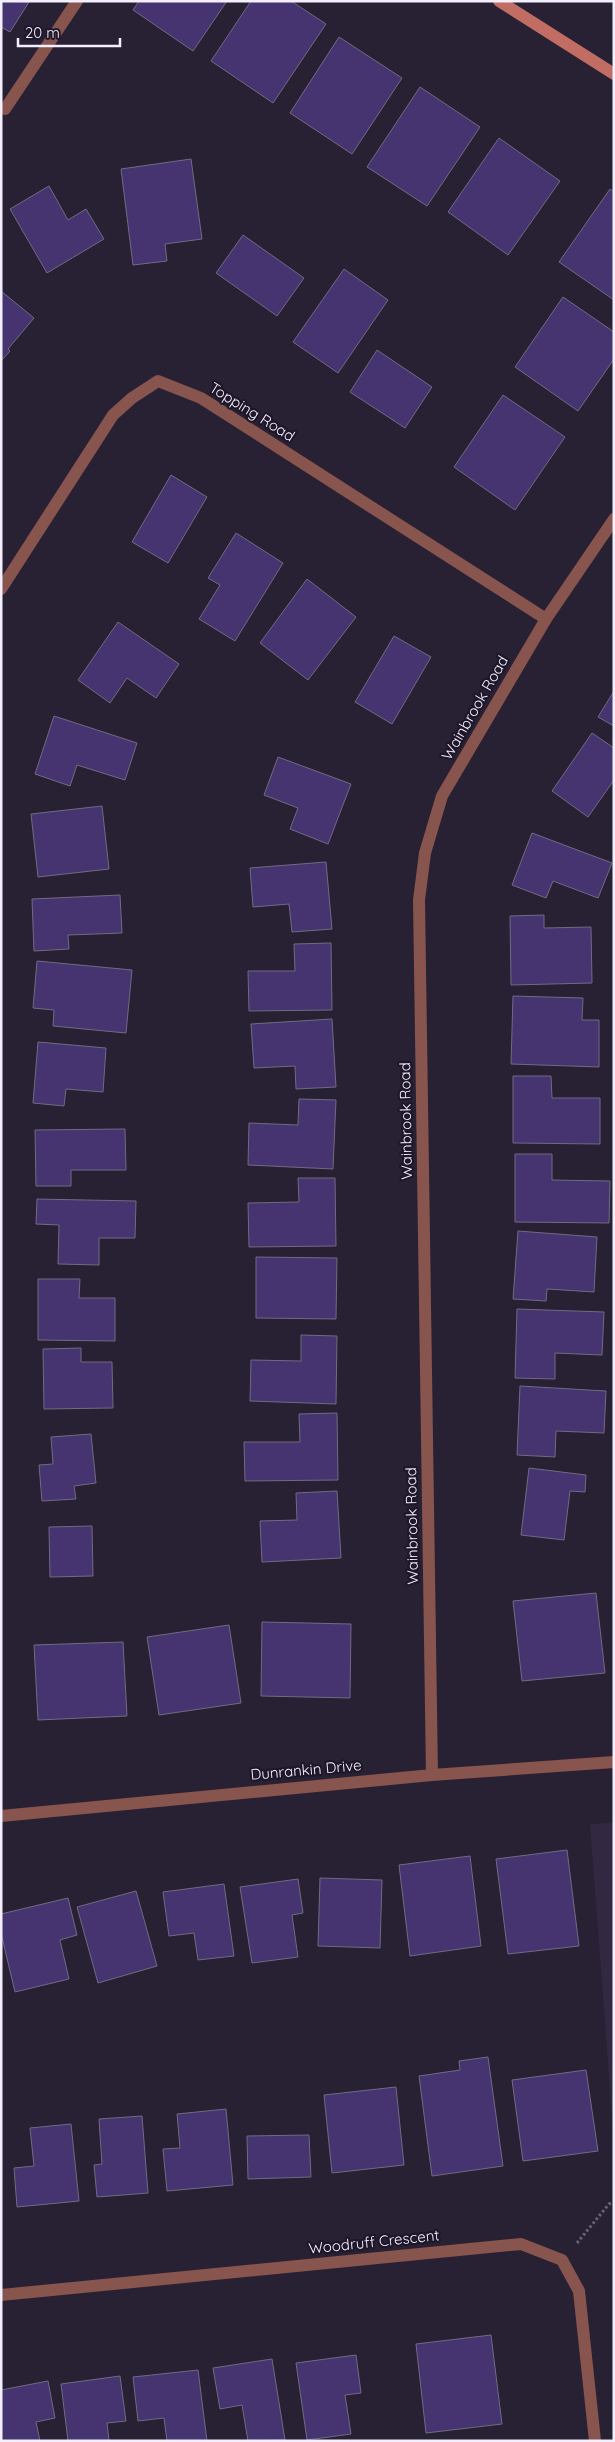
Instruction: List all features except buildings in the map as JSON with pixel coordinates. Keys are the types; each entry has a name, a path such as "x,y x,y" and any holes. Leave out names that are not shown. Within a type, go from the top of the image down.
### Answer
{"street":[{"path":"5,109 77,1"},
{"path":"499,1 614,74"},
{"name":"Topping Road","path":"1,589 113,415 132,398 158,381 201,398 546,619"},
{"name":"Wainbrook Road","path":"432,1775 419,900 425,853 442,796 546,619 614,519"},
{"name":"Dunrankin Drive","path":"1,1816 432,1775 614,1762"},
{"name":"Woodruff Crescent","path":"1,2295 521,2244 562,2260"},
{"path":"562,2260 579,2292 595,2441"}],"path":[{"path":"562,2260 609,2204 614,2202"}],"shaded area":[{"path":"614,1823 614,2143 590,1824"}]}
